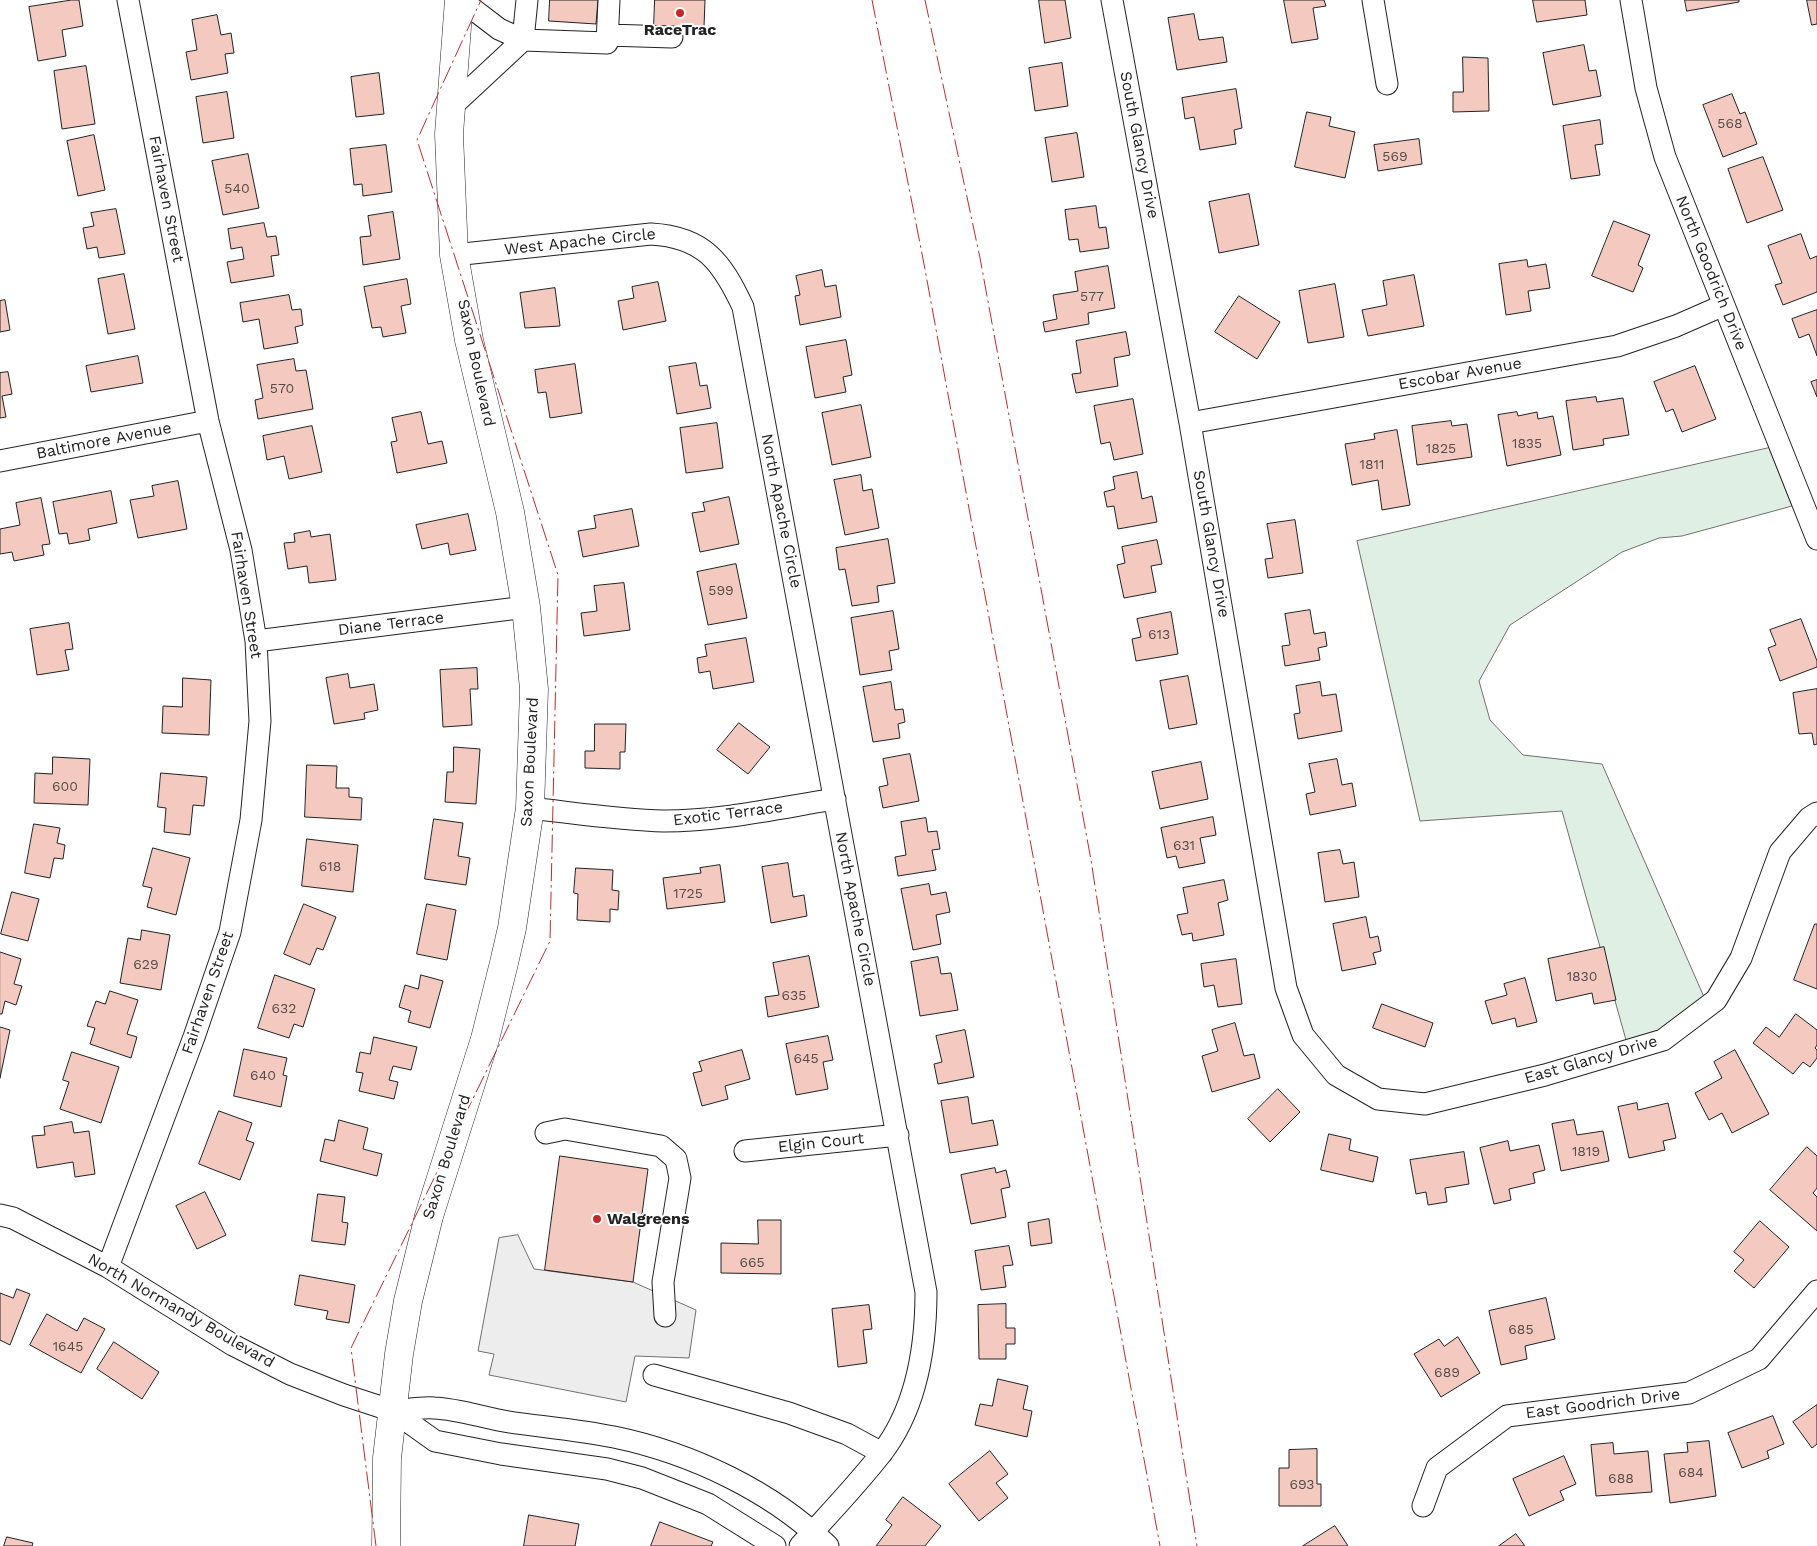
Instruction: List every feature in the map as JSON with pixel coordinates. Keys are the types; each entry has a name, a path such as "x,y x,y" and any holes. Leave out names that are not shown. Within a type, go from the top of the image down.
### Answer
{"main road":[{"name":"Saxon Boulevard","path":"386,1546 387,1458 408,1301 429,1216 485,1039 512,928 530,808 534,689 526,607 510,512 469,340 454,255 450,108 460,0"}],"street":[{"name":"Fairhaven Street","path":"108,1267 230,932 251,820 260,721 256,641 241,550 208,421 128,0"},
{"path":"460,0 499,29 523,40 607,43 609,0"},
{"path":"450,108 523,40 527,0"},
{"name":"South Glancy Drive","path":"1112,0 1190,423 1286,988 1302,1035 1336,1076"},
{"path":"1373,0 1387,84"},
{"name":"North Goodrich Drive","path":"1631,0 1646,88 1665,157 1817,539"},
{"path":"607,35 672,37"},
{"name":"West Apache Circle","path":"454,255 651,234 669,235 704,248"},
{"name":"North Apache Circle","path":"704,248 728,275 743,307 926,1292 926,1331 918,1376 900,1424 882,1454 814,1541"},
{"name":"Escobar Avenue","path":"1190,423 1617,346 1676,326 1724,305"},
{"name":"Baltimore Avenue","path":"0,461 208,421"},
{"name":"Diane Terrace","path":"256,641 526,607"},
{"name":"Exotic Terrace","path":"530,808 664,821 721,818 835,799"},
{"name":"East Glancy Drive","path":"1336,1076 1378,1099 1425,1104 1545,1075 1663,1040 1716,1000 1741,958 1780,852 1809,818 1817,813"},
{"path":"546,1133 565,1129 661,1146 676,1159 680,1178 663,1282 665,1316"},
{"name":"Elgin Court","path":"745,1150 898,1135"},
{"name":"North Normandy Boulevard","path":"0,1215 13,1218 108,1267 233,1345 290,1374 344,1395 393,1411 435,1441 607,1469 676,1490 708,1504 775,1546"},
{"name":"East Goodrich Drive","path":"1423,1506 1437,1468 1507,1416 1689,1393 1759,1359 1817,1291"},
{"path":"654,1375 789,1413 847,1434 882,1454"},
{"name":"North Normandy Boulevard","path":"393,1411 435,1408 504,1421 614,1437 672,1454 708,1468 770,1502 814,1541"}],"green space":[{"path":"1769,448 1792,506 1682,536 1659,538 1622,552 1510,625 1479,681 1490,720 1523,755 1602,764 1704,997 1658,1031 1626,1040 1562,811 1420,821 1357,541"}],"shaded area":[{"path":"518,1235 534,1269 633,1282 696,1310 689,1358 635,1356 626,1402 489,1375 494,1354 478,1351 499,1238"}],"building":[{"path":"79,0 83,26 62,30 66,56 38,61 29,7"},
{"name":"RaceTrac","path":"550,0 598,0 596,24 549,21"},
{"name":"RaceTrac","path":"655,0 705,0 704,27 654,26"},
{"path":"1039,0 1065,0 1071,38 1045,43"},
{"path":"1284,0 1324,0 1326,6 1313,8 1318,39 1292,43"},
{"path":"1533,0 1585,0 1587,15 1537,22"},
{"path":"1685,0 1739,0 1739,2 1687,11"},
{"path":"1807,0 1817,0 1817,24 1812,25"},
{"path":"1194,14 1199,40 1223,37 1227,62 1177,70 1168,18"},
{"path":"217,15 221,35 231,33 234,53 225,54 228,73 191,80 186,52 197,50 192,20"},
{"path":"1584,45 1589,71 1596,70 1601,96 1553,105 1543,53"},
{"path":"1463,57 1488,58 1489,111 1453,112 1453,92 1463,92"},
{"path":"1062,63 1068,106 1035,111 1029,68"},
{"path":"86,66 95,124 62,129 54,71"},
{"path":"379,73 384,114 356,117 351,77"},
{"path":"1236,89 1242,128 1234,130 1236,144 1200,150 1194,117 1185,119 1182,98"},
{"path":"227,92 234,138 203,143 196,97"},
{"path":"1732,94 1740,114 1745,112 1757,144 1723,157 1703,105"},
{"path":"1307,112 1331,117 1329,126 1355,132 1345,178 1295,167"},
{"path":"1600,120 1603,144 1595,145 1600,175 1571,179 1563,126"},
{"path":"1077,133 1084,177 1052,182 1045,138"},
{"path":"94,135 105,190 78,196 67,141"},
{"path":"1419,139 1422,164 1378,171 1374,145"},
{"path":"386,145 392,192 363,196 362,184 354,185 350,149"},
{"path":"248,154 259,208 223,215 212,161"},
{"path":"1763,157 1783,210 1747,223 1728,169"},
{"path":"1249,194 1259,245 1219,253 1209,202"},
{"path":"1096,206 1099,228 1106,227 1109,248 1080,252 1078,239 1069,240 1065,210"},
{"path":"116,209 125,254 99,258 97,247 87,249 83,228 94,226 91,213"},
{"path":"393,212 400,259 363,265 360,237 371,236 368,216"},
{"path":"1614,221 1650,235 1638,265 1643,268 1633,292 1592,276"},
{"path":"264,223 267,237 276,236 279,255 271,256 274,276 231,283 227,262 244,259 242,247 231,249 228,229"},
{"path":"1801,234 1810,259 1817,256 1817,292 1783,305 1775,285 1782,283 1768,246"},
{"path":"1527,260 1528,267 1546,264 1550,288 1528,291 1531,311 1506,315 1499,264"},
{"path":"1108,266 1115,308 1088,313 1089,324 1045,332 1043,322 1057,319 1053,295 1078,291 1075,272"},
{"path":"822,270 825,287 836,285 841,317 800,325 795,296 800,295 796,276"},
{"path":"124,274 135,329 108,334 98,279"},
{"path":"1414,275 1424,326 1368,336 1362,310 1387,305 1383,281"},
{"path":"407,279 411,304 401,306 406,333 383,337 381,327 372,328 364,287"},
{"path":"658,282 666,321 623,330 618,301 634,298 632,287"},
{"path":"1335,284 1344,337 1308,343 1299,291"},
{"path":"555,288 560,326 525,328 520,293"},
{"path":"289,295 292,310 301,309 303,325 295,327 298,343 264,349 259,319 243,322 240,303"},
{"path":"1239,296 1280,322 1257,359 1215,332"},
{"path":"5,300 10,330 0,332 0,301"},
{"path":"1817,310 1817,356 1809,334 1799,338 1792,319"},
{"path":"1126,332 1130,355 1114,358 1118,386 1076,393 1072,374 1081,373 1076,341"},
{"path":"846,340 852,375 843,377 846,392 815,398 806,347"},
{"path":"138,356 143,383 91,392 86,366"},
{"path":"294,359 296,371 306,370 313,409 258,419 255,400 263,398 257,365"},
{"path":"696,363 700,386 707,385 711,408 677,414 669,367"},
{"path":"575,364 582,413 550,418 546,392 538,393 535,370"},
{"path":"1695,366 1716,419 1682,432 1673,409 1666,412 1654,382"},
{"path":"8,372 12,394 2,396 6,417 0,418 0,373"},
{"path":"1817,380 1817,397 1811,382"},
{"path":"1596,397 1597,402 1623,398 1629,435 1603,439 1604,445 1573,450 1566,401"},
{"path":"1133,399 1143,454 1114,460 1110,442 1101,444 1094,406"},
{"path":"861,405 871,457 832,465 822,413"},
{"path":"421,412 428,444 442,441 447,463 397,473 391,442 397,441 392,418"},
{"path":"1517,412 1518,416 1537,412 1538,419 1553,416 1561,455 1507,466 1498,415"},
{"path":"1451,421 1452,426 1467,424 1472,457 1417,465 1412,426"},
{"path":"717,423 723,468 686,473 680,428"},
{"path":"312,426 322,472 289,479 284,456 267,460 263,436"},
{"path":"1397,430 1410,505 1382,510 1378,480 1352,485 1345,444 1375,439 1374,434"},
{"path":"1137,472 1142,499 1152,496 1157,522 1118,529 1114,506 1107,507 1104,492 1115,489 1113,477"},
{"path":"861,475 863,491 872,489 879,528 845,535 834,480"},
{"path":"178,481 187,529 138,538 130,500 154,496 152,486"},
{"path":"111,491 117,523 88,529 90,540 69,544 67,533 59,534 53,502"},
{"path":"729,497 739,544 700,552 692,513 705,511 703,503"},
{"path":"41,498 50,544 42,545 44,555 14,561 12,552 0,554 0,529 20,525 16,503"},
{"path":"632,509 639,546 583,557 578,531 596,528 594,516"},
{"path":"468,514 476,550 450,555 448,543 422,549 416,525"},
{"path":"1295,520 1303,573 1268,578 1265,559 1273,558 1267,524"},
{"path":"310,531 311,537 330,534 336,580 309,583 307,566 288,569 284,543 295,542 294,534"},
{"path":"888,539 895,583 877,586 879,602 852,606 845,569 839,570 836,548"},
{"path":"1157,540 1162,564 1151,566 1156,592 1124,598 1117,565 1125,563 1122,547"},
{"path":"736,564 747,618 708,625 697,572"},
{"path":"624,583 630,630 584,636 581,613 597,611 594,586"},
{"path":"1310,610 1314,634 1325,632 1327,646 1318,648 1320,660 1285,666 1282,646 1290,645 1285,614"},
{"path":"893,611 899,649 889,651 892,670 860,675 851,618"},
{"path":"1171,612 1178,654 1136,661 1132,639 1141,637 1137,619"},
{"path":"1801,619 1817,661 1817,667 1780,681 1768,648 1776,645 1770,630"},
{"path":"69,623 73,649 65,650 69,670 37,675 30,629"},
{"path":"746,638 754,682 713,689 710,671 699,673 697,658 707,656 705,645"},
{"path":"477,668 478,689 470,689 472,725 443,727 440,670"},
{"path":"348,674 350,688 374,684 378,710 364,713 365,719 334,724 326,678"},
{"path":"1188,676 1197,724 1169,729 1160,681"},
{"path":"183,678 211,680 209,735 162,733 163,706 182,707"},
{"path":"891,682 895,710 903,709 905,722 898,724 900,738 873,742 863,687"},
{"path":"1320,682 1322,696 1336,694 1342,731 1298,739 1294,714 1300,713 1296,686"},
{"path":"1817,689 1817,744 1814,745 1812,733 1799,734 1793,693"},
{"path":"739,723 770,747 748,774 717,750"},
{"path":"595,724 626,724 625,752 620,752 620,769 585,768 585,751 594,751"},
{"path":"454,747 480,749 476,804 445,802 447,772 453,772"},
{"path":"910,754 919,801 883,808 879,787 888,785 883,759"},
{"path":"53,757 90,759 88,805 34,803 35,773 52,774"},
{"path":"1337,759 1342,785 1352,783 1356,806 1310,815 1306,794 1315,792 1309,764"},
{"path":"1201,762 1208,799 1160,809 1152,772"},
{"path":"307,765 337,766 336,788 349,788 349,797 362,798 361,820 305,817"},
{"path":"161,773 207,777 204,806 193,805 190,835 164,832 166,808 158,807"},
{"path":"1213,817 1216,835 1200,838 1205,863 1179,868 1176,856 1167,858 1161,828"},
{"path":"926,818 928,832 937,831 940,849 932,850 936,870 898,876 895,857 906,855 901,822"},
{"path":"434,819 463,823 458,856 470,858 466,885 425,879"},
{"path":"34,824 60,828 57,843 65,845 63,859 54,858 50,878 25,873"},
{"path":"307,839 358,845 353,892 302,886"},
{"path":"153,848 190,858 176,915 147,907 152,888 143,886"},
{"path":"1340,850 1343,864 1354,862 1359,897 1325,902 1318,853"},
{"path":"788,863 793,897 804,895 807,916 771,923 762,867"},
{"path":"720,865 725,902 667,909 663,878 701,873 700,868"},
{"path":"576,868 613,870 612,890 619,891 618,910 610,909 610,922 577,920 578,894 574,893"},
{"path":"1224,880 1228,900 1218,903 1224,935 1193,941 1192,933 1182,935 1177,915 1188,913 1183,888"},
{"path":"929,884 931,895 946,892 950,912 936,915 941,944 913,950 901,889"},
{"path":"12,892 39,899 28,941 1,934"},
{"path":"304,904 336,917 323,950 317,948 310,965 284,954"},
{"path":"427,904 456,910 447,960 417,954"},
{"path":"1366,917 1370,938 1378,936 1381,951 1373,953 1376,964 1342,971 1333,924"},
{"path":"1815,924 1817,924 1817,989 1794,980"},
{"path":"142,930 170,935 161,990 120,983 128,938 140,940"},
{"path":"1604,947 1616,1000 1594,1004 1592,993 1556,1001 1548,959"},
{"path":"0,952 21,959 14,984 22,986 16,1005 5,1001 2,1014 0,1014"},
{"path":"809,956 819,1007 768,1017 765,997 779,995 773,963"},
{"path":"938,957 941,974 951,973 958,1010 920,1016 911,962"},
{"path":"1236,959 1242,1004 1218,1007 1214,985 1204,987 1201,964"},
{"path":"275,975 315,989 303,1027 294,1024 289,1038 258,1028"},
{"path":"421,975 443,981 430,1028 408,1022 411,1011 399,1007 405,985 418,989"},
{"path":"1525,978 1537,1022 1517,1027 1515,1018 1492,1024 1485,1001 1507,995 1504,984"},
{"path":"110,991 138,1000 127,1034 137,1037 131,1058 90,1044 95,1028 87,1026 96,1001 105,1004"},
{"path":"1382,1004 1433,1023 1425,1047 1373,1028"},
{"path":"1796,1014 1817,1030 1817,1045 1815,1048 1817,1050 1817,1058 1810,1067 1803,1062 1793,1074 1753,1043 1766,1027 1779,1037"},
{"path":"1235,1023 1244,1056 1254,1054 1260,1078 1212,1092 1202,1056 1218,1051 1212,1030"},
{"path":"0,1027 10,1030 0,1078"},
{"path":"965,1030 974,1077 938,1084 934,1064 942,1062 936,1036"},
{"path":"828,1036 833,1060 823,1062 828,1089 796,1095 786,1044"},
{"path":"374,1037 417,1047 411,1070 393,1066 389,1080 398,1082 394,1099 359,1091 363,1073 356,1072 360,1052 370,1054"},
{"path":"244,1049 287,1058 283,1075 287,1076 281,1107 234,1096"},
{"path":"742,1050 750,1079 725,1086 728,1099 702,1106 693,1073 702,1071 699,1062"},
{"path":"1735,1050 1769,1114 1732,1133 1722,1113 1709,1120 1695,1093 1722,1078 1714,1062"},
{"path":"72,1052 119,1067 101,1123 60,1109 69,1082 63,1080"},
{"path":"1278,1089 1300,1112 1270,1142 1248,1119"},
{"path":"968,1097 972,1124 993,1120 998,1145 950,1153 941,1101"},
{"path":"1637,1103 1638,1110 1668,1103 1676,1138 1663,1141 1665,1150 1629,1158 1618,1107"},
{"path":"219,1111 252,1123 246,1140 254,1143 240,1180 199,1164"},
{"path":"339,1120 368,1128 363,1149 382,1154 377,1176 320,1161 325,1139 334,1141"},
{"path":"1574,1120 1577,1135 1603,1131 1609,1161 1561,1171 1552,1124"},
{"path":"72,1122 74,1133 89,1131 95,1174 75,1177 73,1162 37,1168 32,1136 45,1135 44,1127"},
{"path":"1329,1134 1351,1139 1349,1150 1378,1157 1373,1182 1321,1170"},
{"path":"1508,1141 1510,1151 1539,1145 1545,1170 1533,1173 1535,1183 1509,1189 1511,1200 1494,1204 1480,1148"},
{"path":"1807,1147 1817,1156 1817,1188 1813,1193 1817,1197 1817,1231 1770,1190"},
{"path":"1464,1152 1469,1184 1445,1188 1447,1202 1428,1205 1426,1192 1416,1194 1410,1160"},
{"name":"Walgreens","path":"560,1156 648,1169 633,1282 545,1270"},
{"path":"995,1168 996,1173 1006,1170 1010,1187 1001,1189 1006,1217 971,1224 961,1175"},
{"path":"205,1192 226,1235 197,1249 176,1206"},
{"path":"318,1194 345,1197 342,1222 348,1223 345,1245 312,1241"},
{"path":"1049,1219 1052,1243 1031,1246 1028,1223"},
{"path":"758,1220 781,1220 781,1274 721,1273 721,1243 758,1244"},
{"path":"1760,1221 1789,1247 1754,1288 1734,1271 1744,1260 1734,1252"},
{"path":"1009,1246 1013,1265 1003,1266 1006,1287 981,1290 975,1251"},
{"path":"300,1275 355,1285 349,1323 326,1319 328,1311 295,1305"},
{"path":"17,1289 30,1294 10,1345 0,1340 0,1293 13,1298"},
{"path":"1546,1298 1555,1339 1525,1346 1527,1359 1501,1365 1489,1311"},
{"path":"1006,1304 1006,1328 1015,1328 1015,1344 1006,1344 1006,1359 979,1359 978,1305"},
{"path":"869,1305 872,1329 863,1330 867,1363 838,1367 832,1309"},
{"path":"47,1314 77,1331 84,1318 105,1329 81,1373 30,1345"},
{"path":"1458,1337 1480,1373 1441,1397 1414,1354 1439,1339 1444,1346"},
{"path":"114,1342 159,1372 142,1399 97,1369"},
{"path":"998,1379 1028,1386 1023,1409 1032,1411 1027,1437 975,1425 980,1404 992,1406"},
{"path":"1817,1405 1817,1444 1812,1448 1793,1422"},
{"path":"1773,1416 1784,1444 1767,1451 1769,1458 1742,1468 1728,1433"},
{"path":"1709,1441 1716,1496 1670,1503 1664,1454 1688,1452 1687,1443"},
{"path":"1613,1443 1614,1454 1648,1451 1652,1492 1596,1496 1591,1445"},
{"path":"1317,1449 1317,1484 1321,1484 1321,1506 1279,1506 1279,1468 1289,1468 1289,1450"},
{"path":"990,1451 1008,1474 996,1483 1008,1498 979,1521 949,1484"},
{"path":"1564,1456 1576,1484 1560,1491 1564,1500 1529,1516 1513,1479"},
{"path":"903,1497 941,1526 925,1546 876,1546 892,1525 886,1520"},
{"path":"529,1515 579,1524 575,1546 524,1546"},
{"path":"660,1522 713,1542 711,1546 651,1546"},
{"path":"1335,1526 1348,1546 1303,1546"},
{"path":"1516,1534 1525,1546 1499,1546"},
{"path":"7,1537 33,1543 32,1546 4,1546"}],"power":[{"path":"376,1546 351,1348 550,941 558,575 417,140 481,0"},
{"path":"872,0 924,264 1160,1546"},
{"path":"925,0 980,258 1091,860 1197,1546"}],"place":[{"name":"RaceTrac","path":"680,13"},
{"name":"Walgreens","path":"597,1219"}]}
